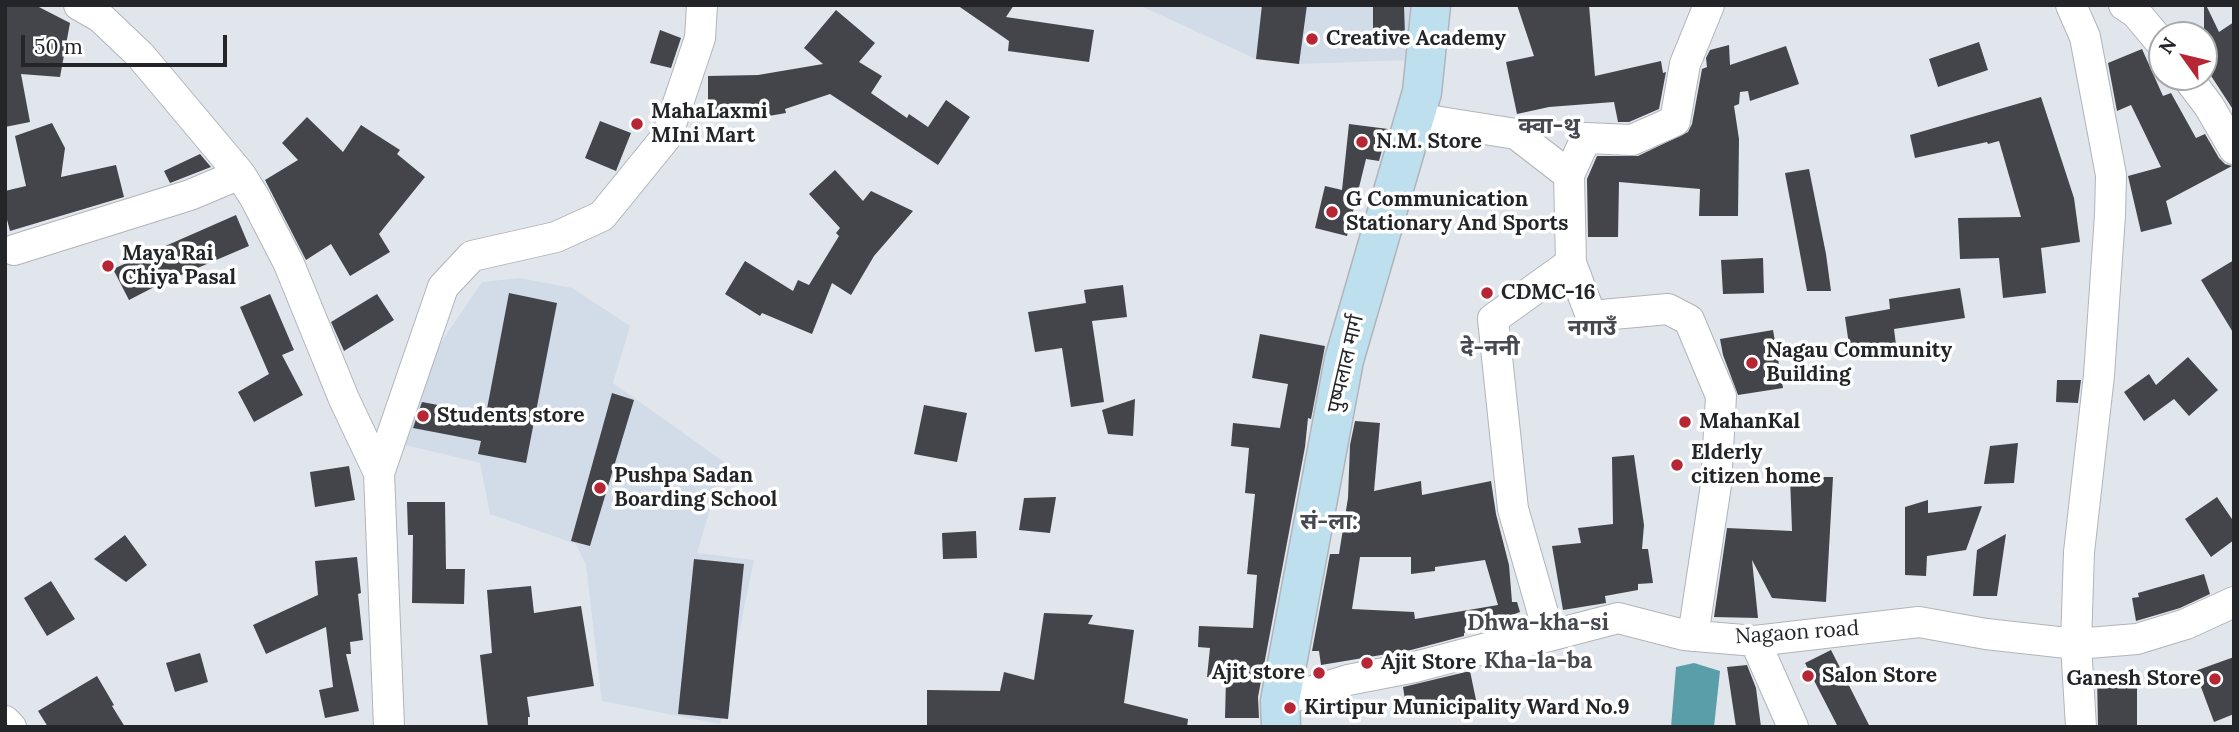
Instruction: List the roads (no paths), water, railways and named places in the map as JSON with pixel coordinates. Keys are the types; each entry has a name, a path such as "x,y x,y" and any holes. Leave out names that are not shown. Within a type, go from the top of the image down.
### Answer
{"street":[{"path":"389,727 379,472 443,287 472,256 556,237 602,216 667,136 700,38 702,5"},
{"name":"पुष्पलाल मार्ग","path":"1280,714 1345,360 1422,92 1431,5"},
{"path":"1692,636 1716,485 1721,396 1689,320 1668,309 1591,316 1571,263 1569,175 1586,138 1632,140 1675,121 1685,64 1709,5"},
{"path":"2071,5 2085,37 2110,175 2110,215 2099,375 2081,524 2076,644 2081,727"},
{"path":"2124,5 2136,13 2148,27"},
{"path":"95,9 140,55 240,174 256,198 289,264 344,399 379,472"},
{"path":"2198,91 2234,149"},
{"path":"1415,118 1516,134 1569,175"},
{"path":"14,250 190,195 240,174"},
{"path":"1549,634 1513,509 1493,319 1571,263"},
{"name":"Nagaon road","path":"1280,714 1348,680 1415,667 1495,646 1530,641 1618,618 1692,636 1755,641 1919,622 1986,634 2076,644 2137,639 2186,624 2234,602"},
{"path":"1755,641 1793,727"},
{"path":"5,721 11,727"}],"water":[{"path":"1694,663 1720,671 1714,727 1671,727 1676,667"}],"place":[{"name":"Creative Academy","path":"1312,39"},
{"name":"MahaLaxmi MIni Mart","path":"637,124"},
{"name":"N.M. Store","path":"1362,142"},
{"name":"G Communication Stationary And Sports","path":"1332,212"},
{"name":"Maya Rai Chiya Pasal","path":"108,266"},
{"name":"CDMC-16","path":"1487,293"},
{"name":"Nagau Community Building","path":"1752,363"},
{"name":"Students store","path":"423,416"},
{"name":"MahanKal","path":"1685,422"},
{"name":"Elderly citizen home","path":"1677,465"},
{"name":"Pushpa Sadan Boarding School","path":"600,488"},
{"name":"Ajit Store","path":"1367,663"},
{"name":"Ajit store","path":"1319,673"},
{"name":"Salon Store","path":"1808,676"},
{"name":"Ganesh Store","path":"2215,679"},
{"name":"Kirtipur Municipality Ward No.9","path":"1290,708"}],"district":[{"name":"क्वा-थु","path":"1549,126"},
{"name":"नगाउँ","path":"1592,328"},
{"name":"दे-ननी","path":"1490,348"},
{"name":"सं-ला:","path":"1329,522"},
{"name":"Dhwa-kha-si","path":"1538,623"},
{"name":"Kha-la-ba","path":"1538,661"}]}
